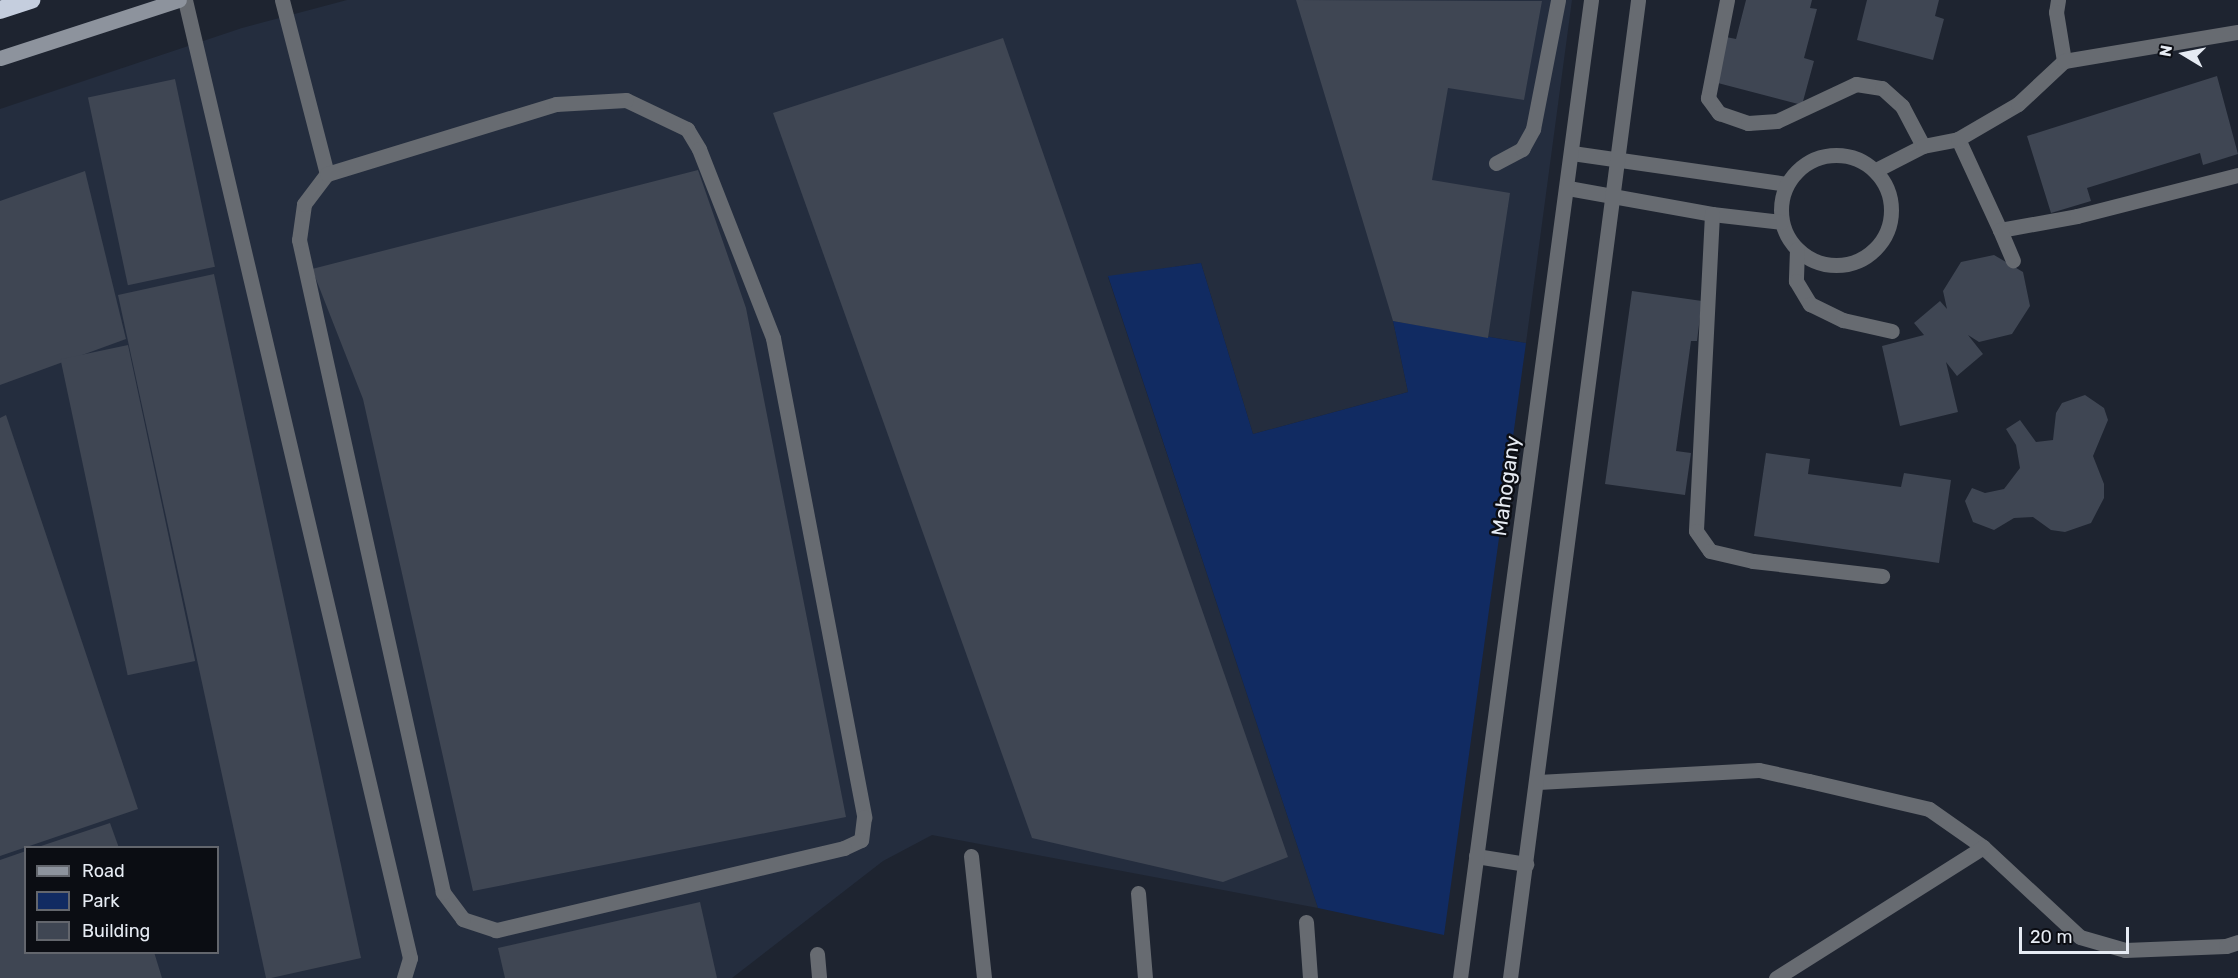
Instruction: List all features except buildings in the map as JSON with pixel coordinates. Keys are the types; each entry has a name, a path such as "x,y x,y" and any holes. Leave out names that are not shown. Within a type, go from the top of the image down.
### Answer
{"highway":[{"path":"0,10 31,0"}],"main road":[{"path":"0,58 179,0"}],"street":[{"path":"185,0 410,958 404,978"},
{"path":"282,0 327,174"},
{"path":"1496,163 1522,149 1533,129 1558,0"},
{"name":"Mahogany","path":"1460,978 1568,188 1591,0"},
{"path":"1510,978 1538,782 1638,0"},
{"path":"1727,0 1708,98 1719,113 1748,123 1777,121 1856,84 1882,88 1902,106 1923,146"},
{"path":"2058,0 2056,12 2064,61"},
{"path":"1876,170 1923,146 1958,139 2018,104 2064,61 2238,33"},
{"path":"626,100 687,129 699,149 773,338 864,817 861,840 844,848 496,930 463,919 443,892 299,240 304,204 327,174 556,104 626,100"},
{"path":"1958,139 2013,260"},
{"path":"1572,153 1786,184"},
{"path":"1797,249 1827,265 1853,262 1875,249 1891,218 1891,201 1876,170 1845,154 1828,154 1811,160 1786,184 1782,222 1797,249 1796,280 1810,304 1843,320 1892,331"},
{"path":"2000,230 2077,216 2238,175"},
{"path":"1568,188 1712,214 1782,222"},
{"path":"1712,214 1696,531 1710,551 1742,559 1882,576"},
{"path":"1538,782 1759,770 1929,809 1983,847 2080,937 2126,950 2226,946 2238,942"},
{"path":"1776,978 1983,847"},
{"path":"971,856 984,978"},
{"path":"1476,856 1526,864"},
{"path":"1138,893 1145,978"},
{"path":"1306,922 1310,978"},
{"path":"817,954 819,978"}],"shaded area":[{"path":"347,0 1572,0 1526,343 1393,321 1408,392 1253,434 1201,263 1108,277 1318,908 932,835 883,861 732,978 0,978 0,109 242,28"}],"green space":[{"path":"1201,263 1253,434 1408,392 1393,321 1526,343 1444,935 1318,908 1108,276"}]}
